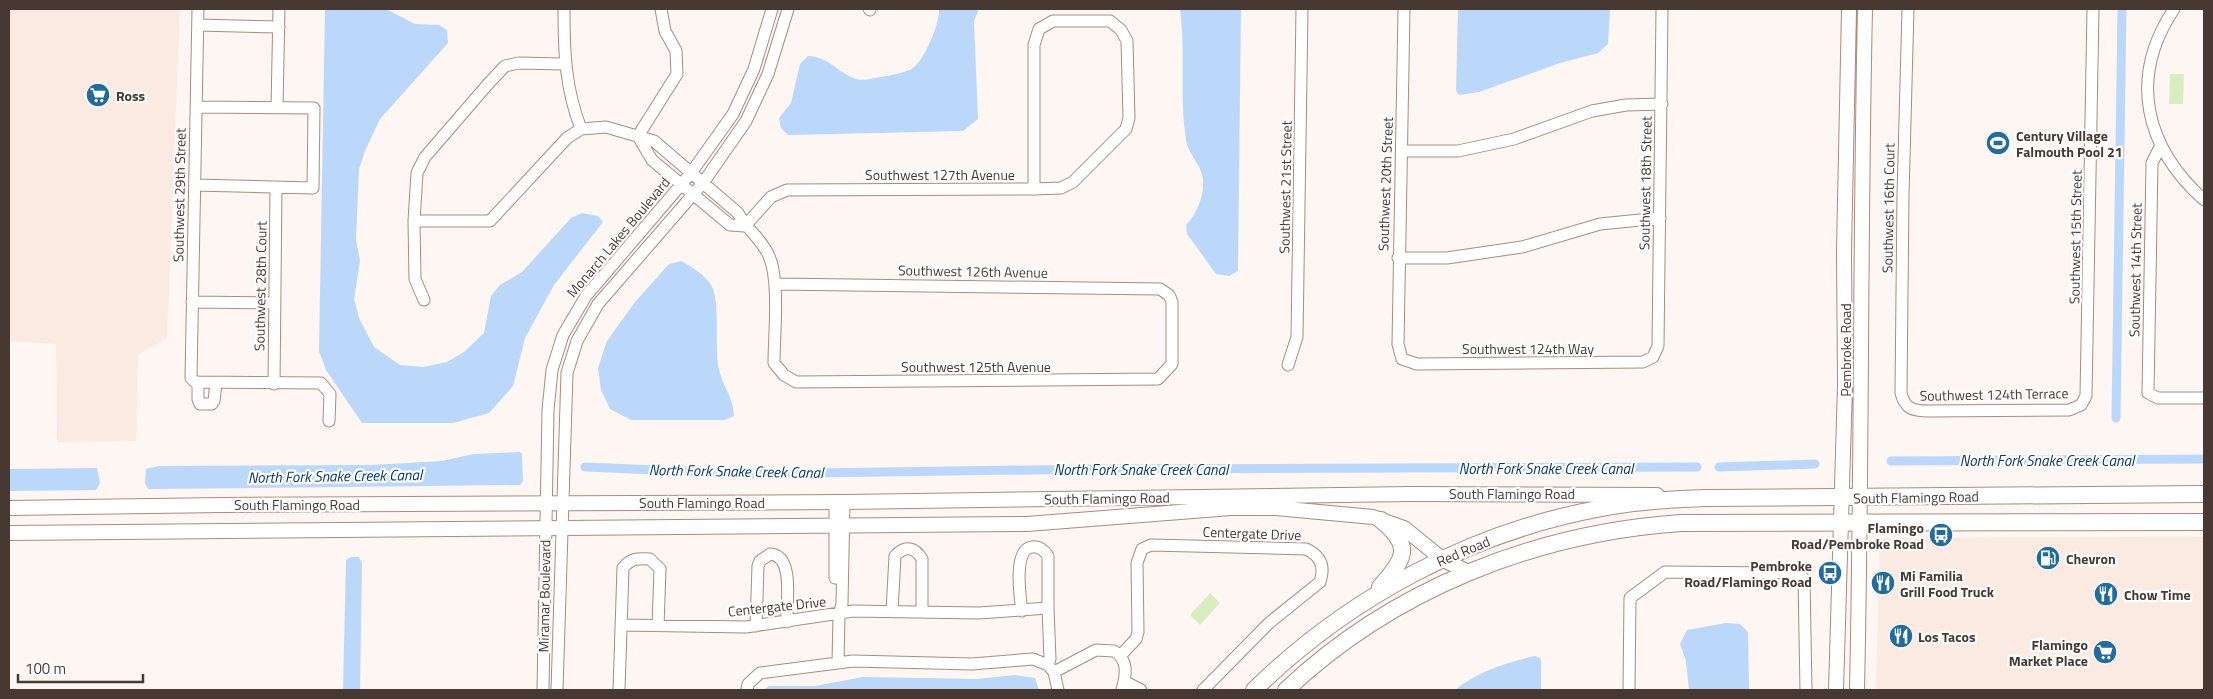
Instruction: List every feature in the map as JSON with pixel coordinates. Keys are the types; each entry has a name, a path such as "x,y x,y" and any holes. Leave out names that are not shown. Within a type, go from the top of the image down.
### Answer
{"highway":[{"name":"South Flamingo Road","path":"1708,498 2204,494"},
{"name":"Red Road","path":"1254,690 1313,638 1373,597 1442,559 1515,530 1593,510 1640,502 1708,498"},
{"path":"1373,597 1399,566 1403,554 1401,541 1394,531 1381,520"},
{"name":"South Flamingo Road","path":"1681,523 2204,522"},
{"name":"Red Road","path":"1286,690 1328,654 1374,621 1468,572 1520,553 1596,533 1681,523"}],"main road":[{"name":"Pembroke Road","path":"1836,690 1845,385 1849,9"},
{"name":"Pembroke Road","path":"1857,690 1861,498 1861,171 1865,9"},
{"name":"South Flamingo Road","path":"9,508 546,502 840,502 1538,493 1628,494 1708,498"},
{"name":"South Flamingo Road","path":"9,533 1027,524 1231,508 1319,511 1381,520 1404,528 1442,559 1468,572"}],"street":[{"name":"Southwest 29th Street","path":"198,9 192,302 195,382 199,402 208,405 214,401 216,383"},
{"path":"277,107 279,9"},
{"path":"564,9 564,64 572,105 581,128"},
{"path":"638,136 677,74 676,51 665,31 661,9"},
{"name":"Monarch Lakes Boulevard","path":"546,502 548,410 552,370 563,334 586,296 691,173 733,114 754,69 772,9"},
{"name":"Monarch Lakes Boulevard","path":"564,502 567,373 577,340 598,304 703,183 746,121 768,74 788,9"},
{"name":"Southwest 21st Street","path":"1288,365 1297,337 1302,9"},
{"name":"Southwest 20th Street","path":"1402,360 1398,344 1398,258 1404,9"},
{"name":"Southwest 18th Street","path":"1653,357 1658,346 1662,9"},
{"name":"Southwest 16th Court","path":"1907,407 1901,393 1903,195 1908,9"},
{"name":"Southwest 15th Street","path":"2082,405 2087,391 2093,9"},
{"path":"2171,10 2154,51 2149,76 2149,111 2160,147 2184,182 2204,200"},
{"name":"Southwest 127th Avenue","path":"745,226 771,197 787,190 1034,189 1061,188 1073,182 1126,129 1129,118 1127,41 1122,30 1110,21 1053,21 1040,29 1034,45 1034,189"},
{"path":"198,25 279,27"},
{"path":"424,300 415,278 414,221 417,174 425,157 505,66 519,64 564,64"},
{"path":"1402,151 1458,151 1514,139 1592,110 1626,105 1662,104"},
{"path":"195,185 313,188 314,108 196,107"},
{"path":"414,221 490,221 567,138 581,128 606,127 654,141 738,213 745,226 761,242 770,257 776,284"},
{"path":"638,136 652,160 730,225 745,226"},
{"name":"Southwest 14th Street","path":"2160,147 2153,158 2152,168 2148,387 2150,396 2158,398 2204,398"},
{"path":"1846,171 1861,171"},
{"name":"Southwest 28th Court","path":"274,384 276,188"},
{"path":"1398,258 1447,258 1522,247 1600,224 1660,218"},
{"name":"Southwest 126th Avenue","path":"776,284 1160,289 1169,295 1172,302 1172,364 1168,371"},
{"name":"Southwest 125th Avenue","path":"776,284 774,363 784,375 796,382 1158,379 1168,371"},
{"path":"192,302 274,303"},
{"name":"Southwest 124th Way","path":"1402,360 1417,364 1643,362 1653,357"},
{"path":"195,382 321,384 330,394 329,421"},
{"name":"Southwest 124th Terrace","path":"1907,407 1915,411 2047,411 2069,410 2082,405"},
{"name":"Miramar Boulevard","path":"543,690 546,502"},
{"name":"Miramar Boulevard","path":"557,690 561,528 564,502"},
{"name":"Centergate Drive","path":"838,663 839,614 842,604 839,580 840,502"},
{"name":"Centergate Drive","path":"1121,655 1136,639 1138,632 1137,563 1142,549 1151,545 1220,546 1306,549 1313,553 1321,561 1323,572 1320,582 1269,623 1203,690"},
{"path":"1022,612 1021,553 1025,548 1032,547 1044,550 1048,556 1050,659 1051,669 1058,690"},
{"path":"892,612 895,556 904,549 911,548 917,551 922,558 922,612"},
{"path":"756,626 758,566 764,557 770,554 778,556 786,570 787,622"},
{"path":"619,690 624,568 629,561 638,558 650,559 660,569 658,626"},
{"path":"1629,690 1630,598 1665,572 1796,573 1804,580 1806,690"},
{"name":"Centergate Drive","path":"622,625 756,626 853,611 1022,612 1048,608"},
{"path":"1051,669 1096,650 1114,651 1121,655 1126,668 1123,686 1141,690"},
{"path":"746,690 748,684 760,673 838,663 972,664 1034,660 1051,669"}],"shaded area":[{"path":"9,9 180,9 167,338 138,355 136,441 57,442 56,344 9,341"},
{"path":"2204,537 2203,690 1876,690 1880,538"}],"green space":[{"path":"2170,74 2184,74 2183,104 2169,104"},
{"path":"1210,593 1220,603 1200,625 1190,615"}],"water":[{"path":"325,9 386,9 415,24 439,25 447,30 448,43 380,119 359,169 356,240 360,261 354,299 359,318 374,347 400,365 423,367 447,362 464,352 484,333 491,296 500,285 522,272 571,218 582,213 598,216 603,222 554,285 525,338 513,386 489,413 453,423 362,423 326,370 319,351"},
{"path":"939,9 979,9 974,21 978,119 963,131 788,135 781,128 779,118 791,103 800,64 808,56 822,59 858,80 905,72 918,63 927,49 937,23"},
{"path":"1180,9 1241,9 1238,271 1229,276 1216,274 1187,234 1186,225 1194,215 1199,204 1203,179 1186,140"},
{"path":"1458,9 1610,9 1608,44 1598,53 1560,63 1479,92 1459,95 1456,91"},
{"name":"Century Village Falmouth Pool 21","path":"2000,130 2007,133 2006,145 2002,146 1996,155 1989,152 1990,140"},
{"path":"681,261 705,278 714,292 717,313 719,369 732,403 734,416 724,420 631,420 610,409 601,390 598,368 607,341 635,302 669,264"},
{"path":"520,452 522,454 523,481 520,485 148,489 145,483 146,469 159,466 372,465 442,461 474,454"},
{"path":"97,468 100,483 96,490 9,491 9,469"},
{"path":"351,557 359,557 362,563 360,690 343,690 346,560"},
{"path":"1726,623 1740,624 1748,632 1749,690 1689,690 1686,661 1680,644 1687,630"},
{"path":"1535,656 1541,659 1541,690 1455,690 1483,673"},
{"path":"1015,675 1035,678 1039,690 763,690 769,686 815,686 863,677 977,679"}],"waterway":[{"path":"2116,418 2122,9"},
{"name":"North Fork Snake Creek Canal","path":"1891,461 2204,459"},
{"name":"North Fork Snake Creek Canal","path":"1719,467 1815,464"},
{"name":"North Fork Snake Creek Canal","path":"585,467 752,474 1094,469 1697,467"}],"place":[{"name":"Ross","path":"98,95"},
{"name":"Century Village Falmouth Pool 21","path":"1998,143"},
{"name":"Flamingo Road/Pembroke Road","path":"1941,535"},
{"name":"Chevron","path":"2048,558"},
{"name":"Pembroke Road/Flamingo Road","path":"1830,573"},
{"name":"Mi Familia Grill Food Truck","path":"1883,583"},
{"name":"Chow Time","path":"2106,594"},
{"name":"Los Tacos","path":"1901,636"},
{"name":"Flamingo Market Place","path":"2105,652"}]}
